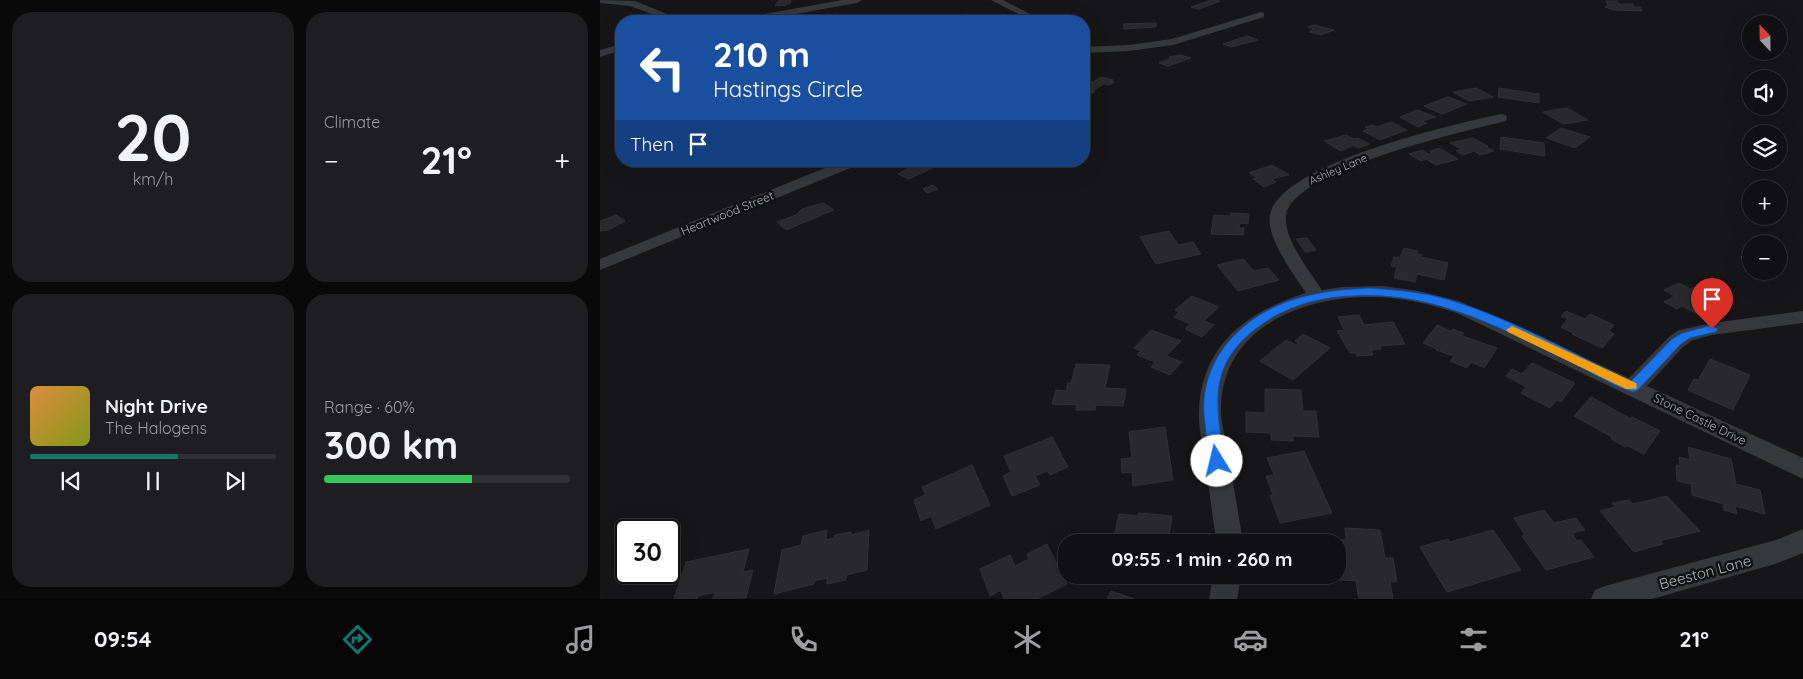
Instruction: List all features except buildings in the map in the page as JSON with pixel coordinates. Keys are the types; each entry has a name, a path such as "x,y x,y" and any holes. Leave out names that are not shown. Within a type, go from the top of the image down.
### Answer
{"street":[{"path":"600,0 632,3 663,15"},
{"path":"771,15 835,2 857,0"},
{"path":"996,0 1027,15"},
{"path":"1090,50 1129,48 1173,42 1261,15"},
{"path":"600,54 615,48"},
{"name":"Ashley Lane","path":"1317,296 1280,234 1278,214 1286,198 1301,186 1322,174 1349,163 1449,130 1501,118"},
{"name":"Heartwood Street","path":"600,264 840,167"},
{"name":"Stone Castle Drive","path":"1229,534 1210,411 1213,380 1225,353 1245,330 1270,313 1317,296 1352,292 1408,294 1446,302 1483,316 1803,469"},
{"path":"1633,387 1676,342 1686,336 1712,329 1803,318"},
{"name":"Beeston Lane","path":"1605,599 1778,551 1803,541"},
{"path":"1223,599 1226,584"}],"slow traffic":[{"path":"1512,330 1631,386"}],"route":[{"path":"1217,461 1210,411 1210,395 1218,366 1225,353 1245,330 1270,313 1301,300 1334,293 1370,291 1408,294 1446,302 1483,316 1633,387 1676,342 1686,336 1712,329"}]}
